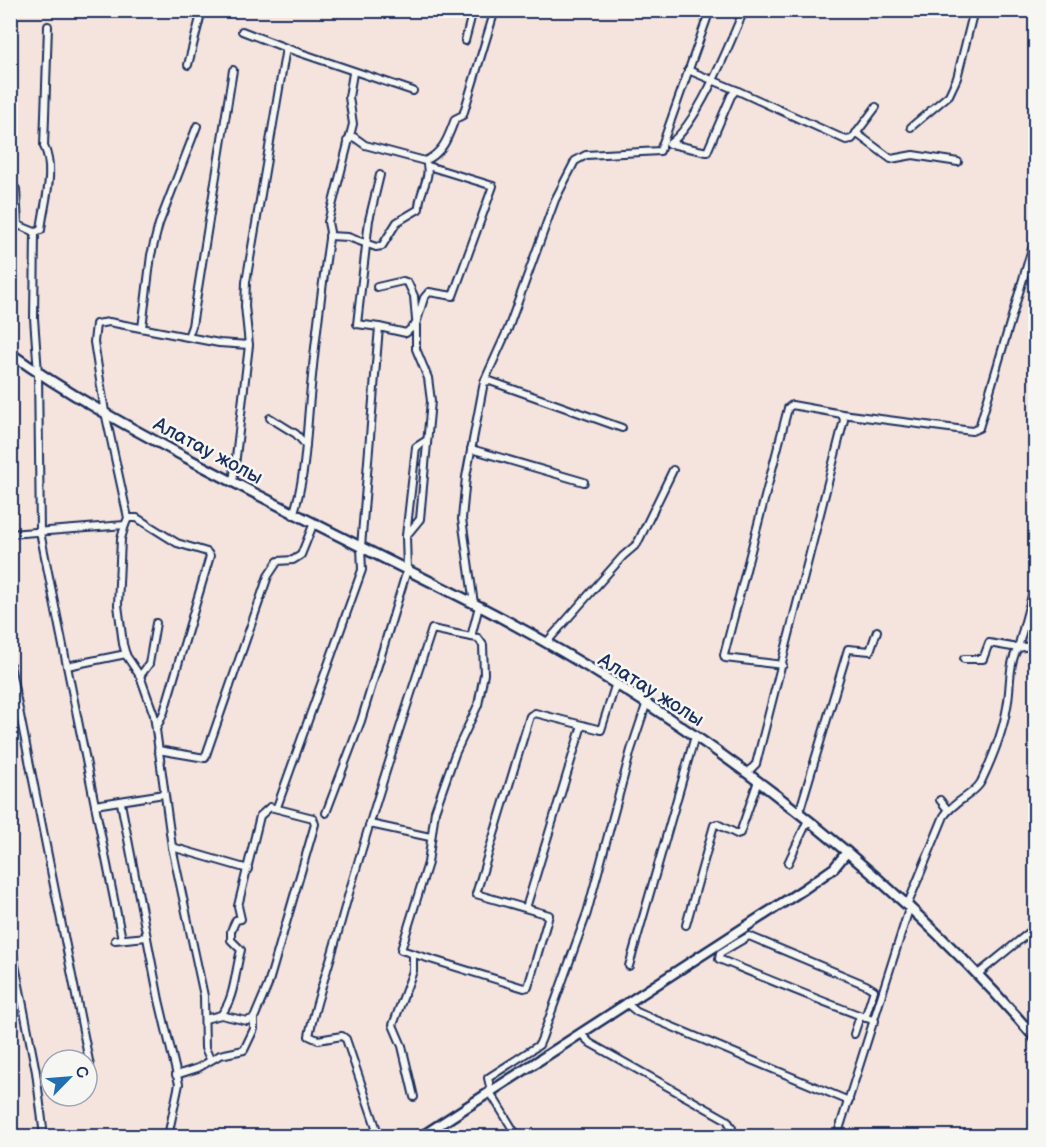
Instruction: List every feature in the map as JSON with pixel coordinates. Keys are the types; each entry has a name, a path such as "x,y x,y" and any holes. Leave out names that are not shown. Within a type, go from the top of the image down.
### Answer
{"main road":[{"name":"Алатау жолы","path":"10,352 38,373 233,483 474,604 546,643 695,736 808,820"},
{"path":"808,820 908,907 978,974 1035,1040"},
{"path":"422,1137 804,889 834,868 847,852"}],"street":[{"path":"188,65 202,10"},
{"path":"465,41 473,10"},
{"path":"426,163 446,142 455,119 464,115 495,10"},
{"path":"471,637 474,604 462,519 471,449 484,382 508,328 555,200 575,161 586,155 660,151 710,10"},
{"path":"671,144 714,81 744,10"},
{"path":"911,127 949,95 957,78 974,10"},
{"path":"10,227 18,225 35,232 41,230 51,171 49,157 44,146 48,26"},
{"path":"242,31 353,73 413,92"},
{"path":"233,483 249,345 244,306 246,282 286,48"},
{"path":"188,337 192,326 233,70"},
{"path":"688,70 846,140 852,138 876,106"},
{"path":"293,515 300,495 306,445 317,325 329,236 328,222 353,124 349,97 353,73"},
{"path":"663,144 707,152 731,96 736,90"},
{"path":"142,328 151,255 159,224 197,126"},
{"path":"856,133 891,159 913,155 958,162"},
{"path":"347,141 354,137 365,145 493,186 453,296 429,292 424,298 416,324 406,333 357,324 365,243 380,175"},
{"path":"329,236 348,237 376,247 382,246 397,222 419,209 419,196 429,172 426,163"},
{"path":"10,184 16,189 18,225"},
{"path":"35,232 34,318 38,373 40,532 95,805 119,940 147,937"},
{"path":"783,665 725,658 724,652 788,408 796,406 972,431 979,428 1035,235"},
{"path":"377,286 403,281 408,283 414,296 416,349 428,378 430,401 420,519 406,536"},
{"path":"210,1059 205,1048 204,996 172,848 152,704 140,676 126,654 118,605 121,538 126,521 94,342 96,324 109,322 188,337 249,345"},
{"path":"277,807 362,570 361,547 379,327"},
{"path":"484,382 490,381 622,428"},
{"path":"747,773 756,764 783,665 844,420 842,414"},
{"path":"270,418 296,434 306,445"},
{"path":"326,813 361,721 402,568 416,447 427,440"},
{"path":"471,449 585,482"},
{"path":"546,643 623,556 637,544 673,470"},
{"path":"10,534 137,518 177,543 207,552 210,556 164,712 156,730"},
{"path":"158,750 205,758 268,576 278,561 293,560 301,555 313,525"},
{"path":"837,1137 875,1022 908,907 934,836 953,803 979,785 993,753 1007,710 1013,657 1018,648 1035,580"},
{"path":"140,676 149,664 156,623"},
{"path":"380,1137 346,1039 342,1036 318,1040 309,1036 315,1004 432,629 478,638 483,645 484,674 478,705 455,754 435,811 428,863 401,950 413,955 524,988 528,987 549,915 476,894 530,716 535,713 601,730 615,686"},
{"path":"799,813 848,649 870,651 877,631"},
{"path":"964,659 983,659 988,643 1018,648 1035,645"},
{"path":"67,666 126,654"},
{"path":"10,665 86,1048"},
{"path":"517,1137 490,1091 488,1078 539,1045 542,1038 587,913 631,750 646,705"},
{"path":"526,908 582,725"},
{"path":"628,966 695,736"},
{"path":"686,925 714,825 717,824 737,834 740,833 758,781"},
{"path":"95,805 121,803 164,794"},
{"path":"940,800 948,810"},
{"path":"121,803 179,1084 168,1137"},
{"path":"176,1075 198,1068 210,1059 244,1050 254,1029 254,1018 268,985 315,824 313,818 277,807 264,809 260,816 238,906 241,919 236,920 231,931 231,939 241,950 232,991 226,1009 221,1015"},
{"path":"788,863 808,820"},
{"path":"370,824 430,837"},
{"path":"172,848 248,869"},
{"path":"978,974 1035,927"},
{"path":"854,1034 862,1017 874,990 866,985 749,936 720,952 719,959 862,1017 875,1022"},
{"path":"10,939 36,1072 44,1137"},
{"path":"413,955 413,971 393,1025 402,1046 414,1097"},
{"path":"626,1003 638,1012 849,1101"},
{"path":"205,1019 221,1015 247,1021 254,1018"},
{"path":"580,1033 590,1043 727,1120 732,1128 731,1137"}]}
